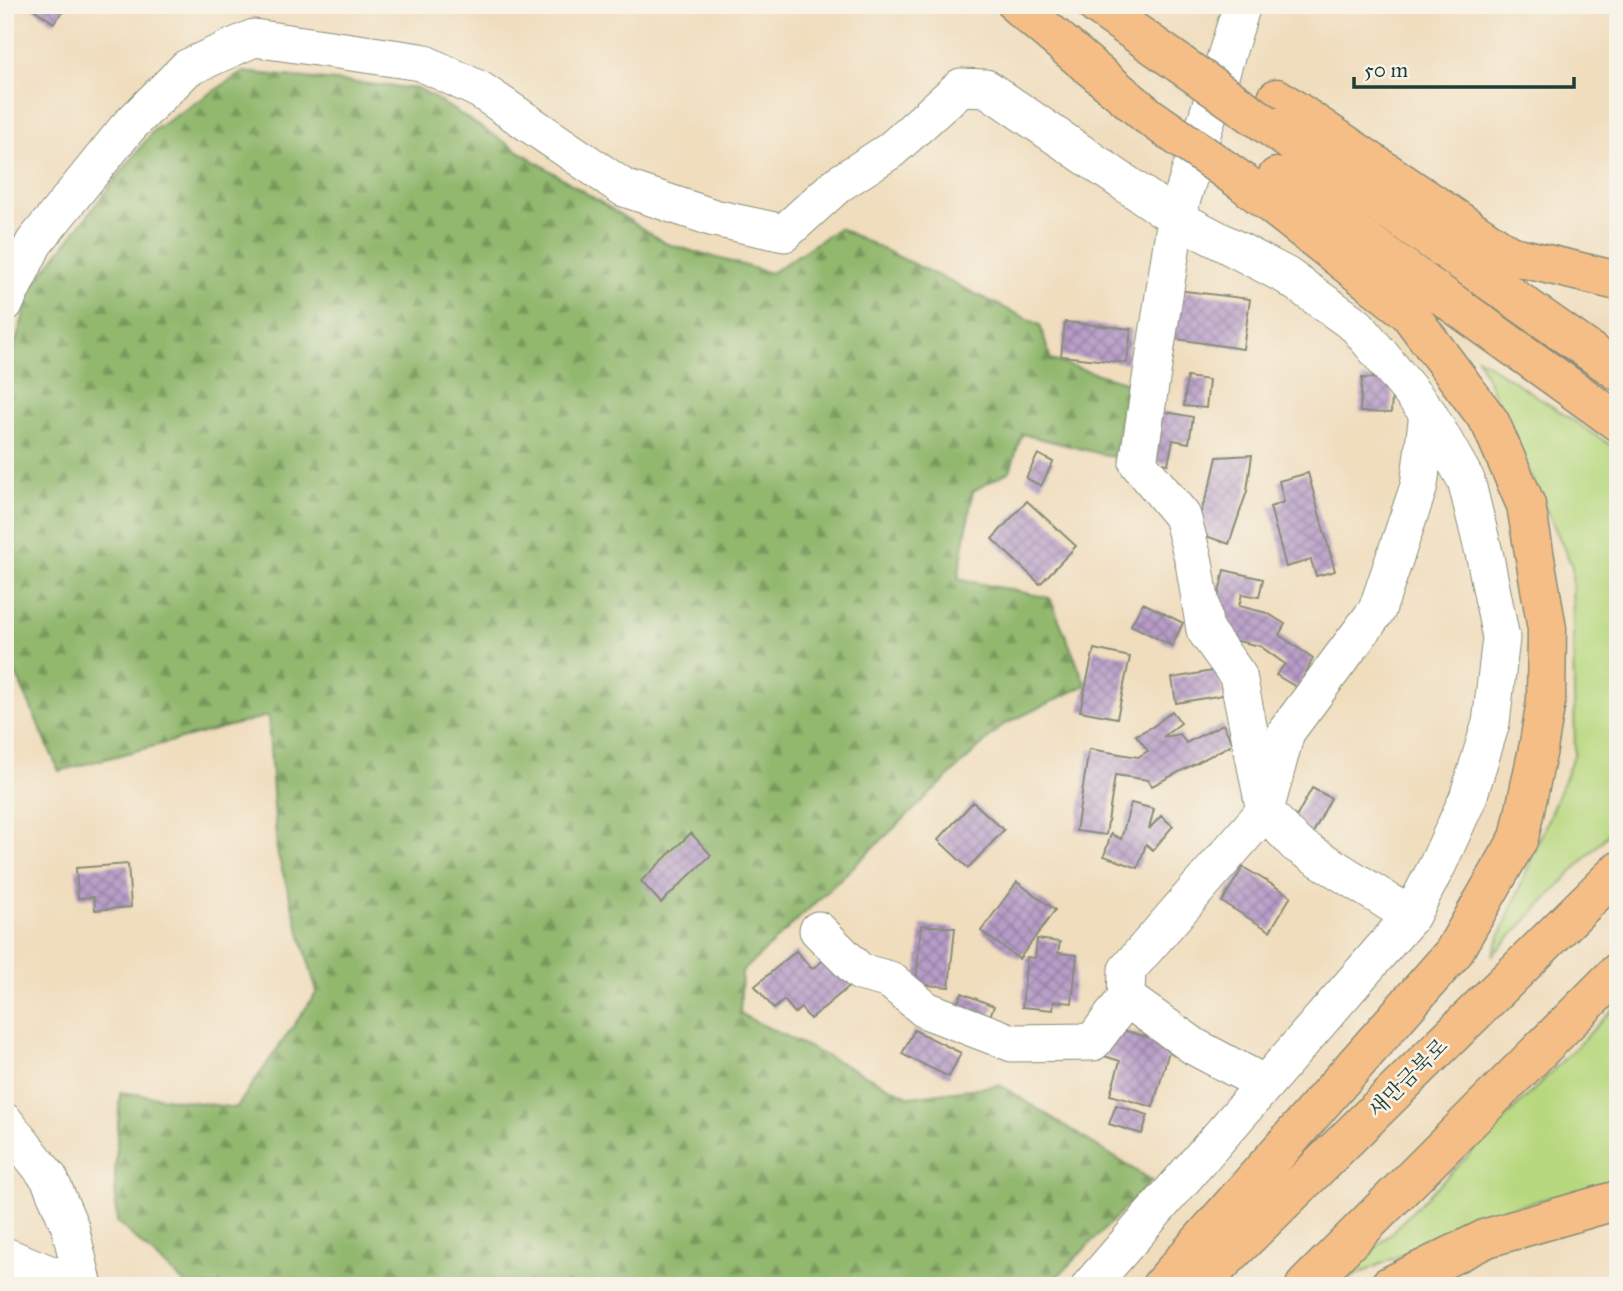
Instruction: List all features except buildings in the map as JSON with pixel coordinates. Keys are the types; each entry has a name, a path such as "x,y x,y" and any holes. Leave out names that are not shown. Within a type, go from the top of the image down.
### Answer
{"highway":[{"path":"1017,5 1248,171 1618,422"},
{"path":"1031,5 1155,106"},
{"path":"1097,5 1185,55 1271,111 1509,255 1618,281"},
{"path":"1123,5 1185,55"},
{"path":"1271,111 1618,371"},
{"path":"1161,1286 1453,953 1519,838 1546,701 1547,629 1526,505 1490,422 1408,312 1248,171"},
{"name":"새만금북로","path":"1198,1286 1618,870"},
{"path":"1305,1286 1618,972"},
{"path":"1389,1286 1487,1238 1618,1200"}],"street":[{"path":"1242,5 1177,218 1138,463 1182,516 1194,562 1205,630 1238,676 1265,811 1296,844 1411,916"},
{"path":"5,303 34,243 127,128 187,68 254,38 421,62 480,90 624,188 714,218 784,233 837,185 891,150 961,87 986,88 1177,218 1287,276 1357,326 1428,413 1466,480 1501,638 1491,723 1468,798 1411,916 1090,1286"},
{"path":"818,930 860,972 890,980 926,1010 1012,1043 1093,1042 1126,998 1127,970 1265,811 1286,732 1377,610 1419,486 1428,413"},
{"path":"1126,998 1195,1047 1265,1084"},
{"path":"5,1122 49,1178 70,1227 84,1286"},
{"path":"5,1256 79,1286"}],"green space":[{"path":"243,72 420,89 667,244 771,273 839,228 1040,325 1051,360 1128,383 1114,457 1022,434 1010,471 973,491 958,579 1050,598 1086,685 1003,725 742,972 740,1014 910,1097 1000,1085 1152,1181 1048,1286 188,1286 117,1222 115,1177 120,1092 236,1108 317,992 277,852 268,716 59,771 6,651 6,375 32,287 154,130"},
{"path":"1477,357 1618,450 1618,824 1492,956 1575,753 1572,566"},
{"path":"1618,1005 1618,1180 1502,1210 1343,1281"}]}
